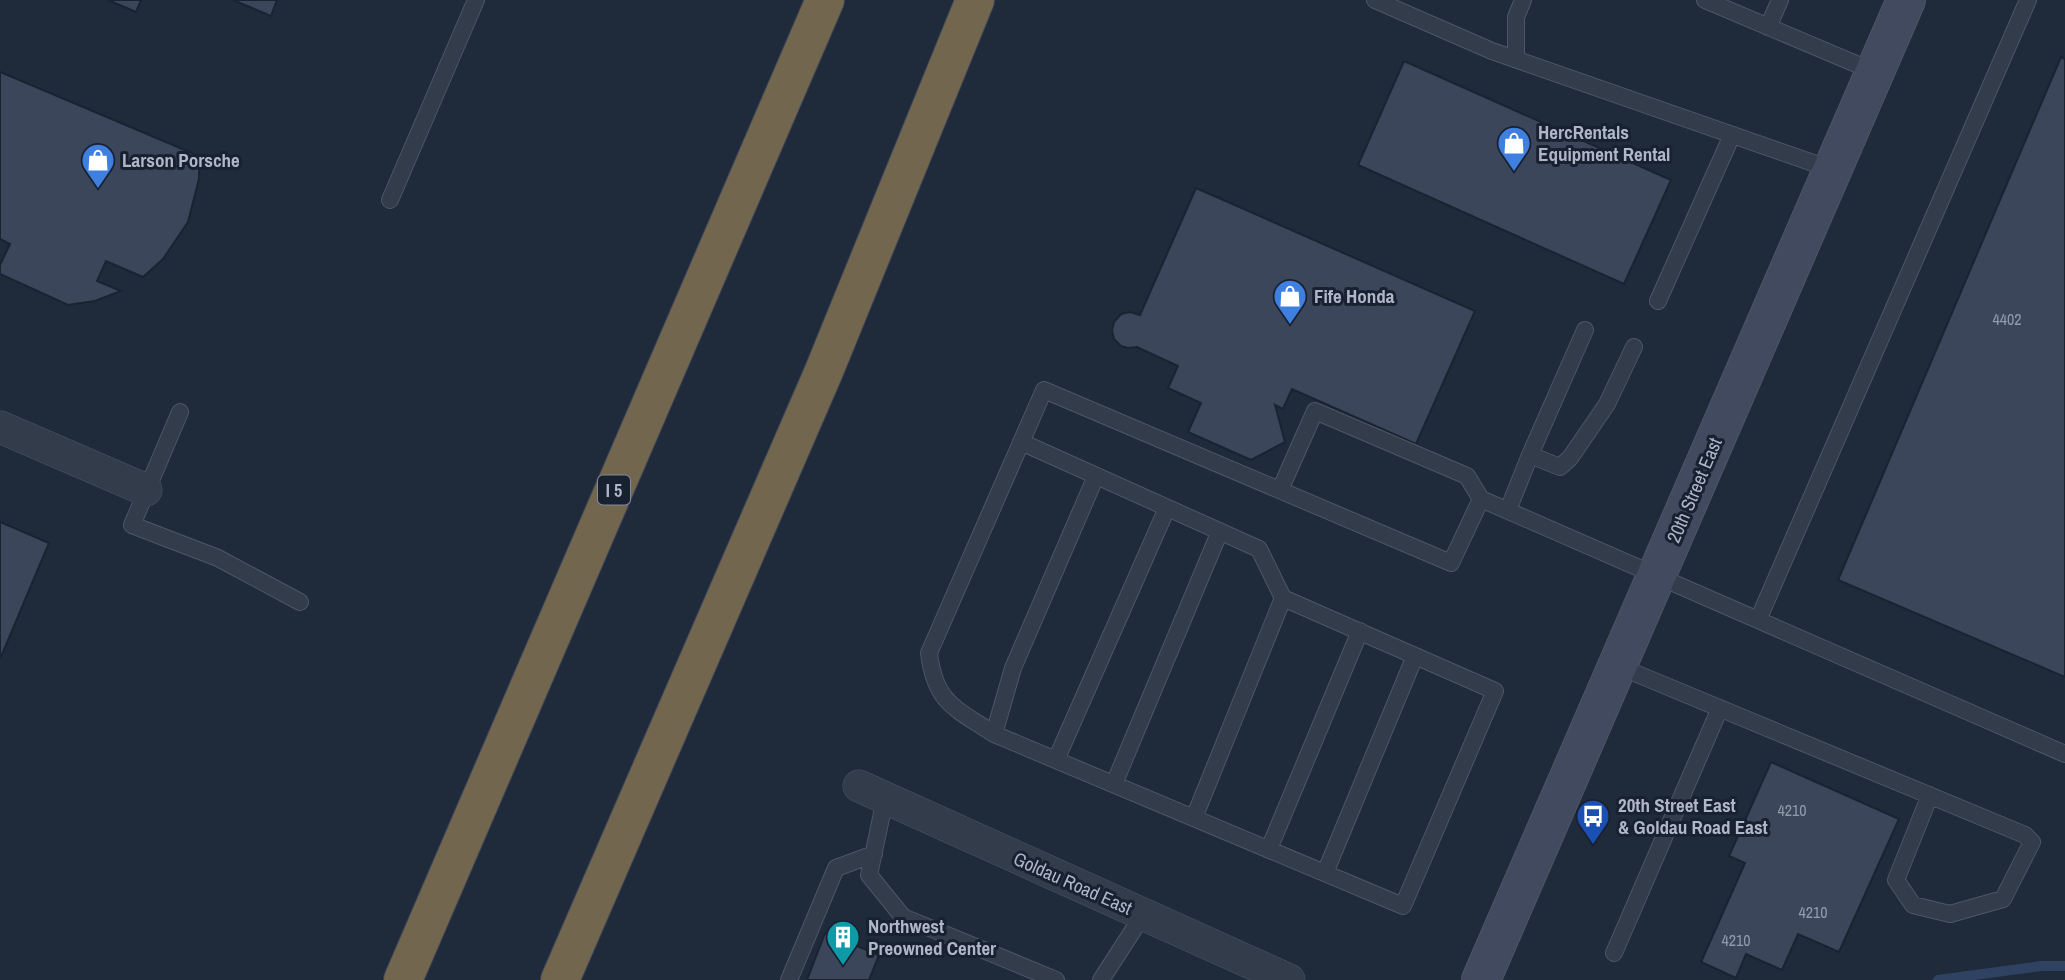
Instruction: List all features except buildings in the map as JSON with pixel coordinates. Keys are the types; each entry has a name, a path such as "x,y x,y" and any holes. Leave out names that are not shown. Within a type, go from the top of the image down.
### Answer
{"highway":[{"name":"I 5","path":"403,980 825,0"},
{"path":"560,980 824,371 975,0"}],"main road":[{"name":"20th Street East","path":"1481,980 1906,0"}],"street":[{"path":"0,427 146,490"},
{"name":"Goldau Road East","path":"872,792 1289,980"}],"lane":[{"path":"390,200 476,0"},
{"path":"1375,0 1516,59 1833,170"},
{"path":"1516,59 1516,17 1523,0"},
{"path":"1705,0 1875,72"},
{"path":"1768,27 1780,0"},
{"path":"1758,620 2028,0"},
{"path":"1658,301 1732,135"},
{"path":"1508,510 1585,330"},
{"path":"1530,455 1560,467 1570,458 1607,404 1634,347"},
{"path":"1021,442 1259,549 1283,598 1495,691 1403,906 994,734 948,704 932,678 929,653 1021,442 1044,390 1451,563 1481,499"},
{"path":"1280,490 1315,411 1467,476 1481,499 2065,754"},
{"path":"180,412 132,525 218,558 300,602"},
{"path":"994,734 1013,668 1096,476"},
{"path":"1056,760 1167,508"},
{"path":"1114,784 1220,531"},
{"path":"1194,818 1283,598"},
{"path":"1269,849 1360,631"},
{"path":"1325,873 1415,656"},
{"path":"1618,666 1930,795 2025,835 2032,842 2003,899 1950,914 1913,905 1896,880 1930,795"},
{"path":"1614,953 1720,708"},
{"path":"872,792 874,854 869,875 903,917 1056,980"},
{"path":"789,980 836,868 874,854"},
{"path":"1101,980 1143,915"}],"waterway":[{"path":"1938,980 2041,966 2065,966"}],"place":[{"name":"HercRentals Equipment Rental","path":"1514,173"},
{"name":"Larson Porsche","path":"98,190"},
{"name":"Fife Honda","path":"1290,326"},
{"name":"20th Street East & Goldau Road East","path":"1593,846"},
{"name":"Northwest Preowned Center","path":"843,967"}]}
